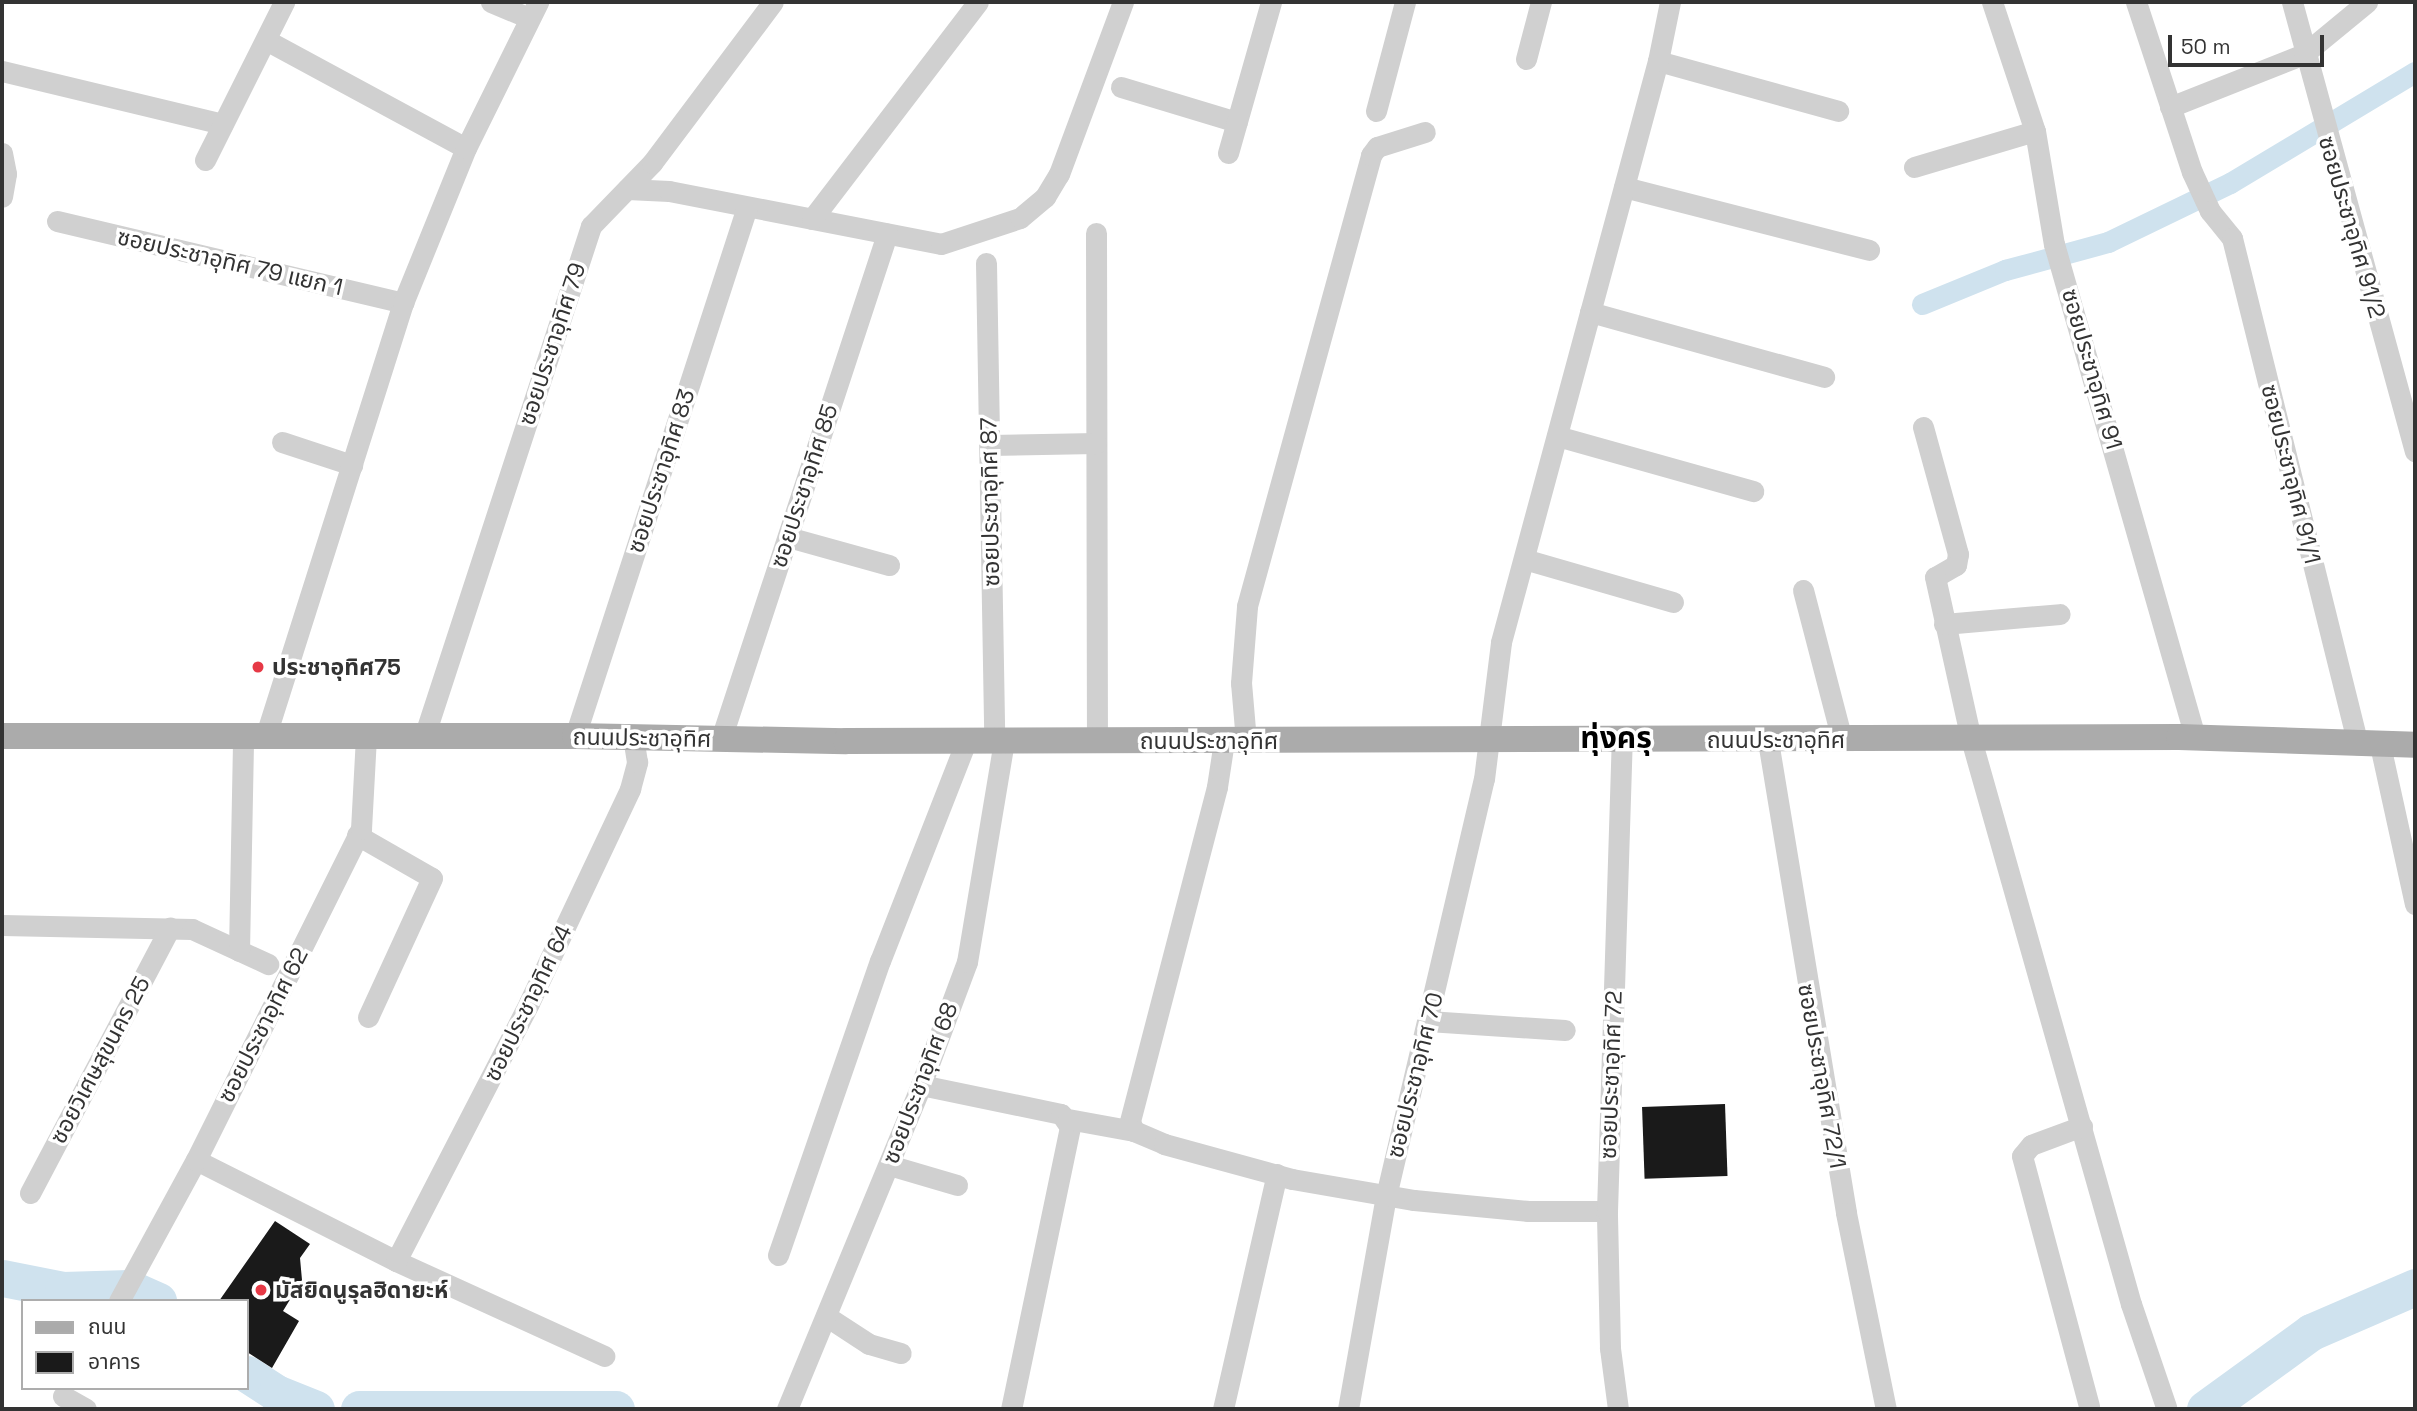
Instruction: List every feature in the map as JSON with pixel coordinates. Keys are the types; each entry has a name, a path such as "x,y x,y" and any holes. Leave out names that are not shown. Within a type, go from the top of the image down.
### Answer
{"main road":[{"name":"ถนนประชาอุทิศ","path":"2,736 575,736 966,741 1768,741 2195,737 2415,745"}],"street":[{"path":"205,160 284,2"},
{"path":"239,951 254,738 352,465 403,303 466,148 534,10 491,2"},
{"name":"ซอยประชาอุทิศ 79","path":"424,737 591,226 652,163 773,2"},
{"path":"811,219 978,2"},
{"path":"627,189 669,191 941,244 1020,218 1045,197 1059,174 1124,2"},
{"path":"1228,153 1271,2"},
{"path":"1376,111 1405,2"},
{"path":"1526,59 1541,2"},
{"name":"ซอยประชาอุทิศ 70","path":"1348,1409 1386,1196 1465,871 1489,741 1501,642 1658,61 1670,2"},
{"name":"ซอยประชาอุทิศ 91","path":"1992,2 2035,131 2054,244 2066,276 2195,737"},
{"name":"ซอยประชาอุทิศ 91/1","path":"2136,2 2192,172 2210,211 2232,237 2369,745 2415,904"},
{"name":"ซอยประชาอุทิศ 91/2","path":"2292,2 2332,159 2415,451"},
{"path":"2170,107 2304,54 2367,2"},
{"path":"266,40 466,148"},
{"path":"1658,61 1838,111"},
{"path":"2,71 223,124"},
{"path":"1121,87 1237,122"},
{"path":"1914,167 2035,131"},
{"path":"1133,1131 1130,1122 1217,787 1235,741 1247,606 1371,155 1377,147 1425,132"},
{"path":"2,153 6,174 2,197"},
{"path":"1624,187 1869,250"},
{"name":"ซอยประชาอุทิศ 83","path":"575,736 747,207"},
{"name":"ซอยประชาอุทิศ 79 แยก 1","path":"57,221 403,303"},
{"path":"1096,233 1097,741"},
{"name":"ซอยประชาอุทิศ 85","path":"721,739 887,234"},
{"name":"ซอยประชาอุทิศ 87","path":"986,263 999,741"},
{"path":"1590,312 1824,377"},
{"path":"1923,427 1958,554 1956,565 1935,577 1971,739 2132,1304 2166,1407"},
{"path":"1557,436 1753,491"},
{"path":"282,442 352,465"},
{"path":"990,445 1096,443"},
{"path":"788,537 889,565"},
{"path":"1524,558 1673,602"},
{"path":"1803,590 1842,740"},
{"path":"1944,624 2060,614"},
{"name":"ซอยประชาอุทิศ 62","path":"121,1299 195,1160 357,835 364,811 366,737"},
{"name":"ซอยประชาอุทิศ 64","path":"396,1261 529,1003 630,789 637,762 633,737"},
{"path":"778,1255 880,961 966,741"},
{"name":"ซอยประชาอุทิศ 68","path":"787,1409 889,1165 967,962 999,741"},
{"name":"ซอยประชาอุทิศ 72","path":"1618,1409 1610,1348 1606,1211 1622,741"},
{"name":"ซอยประชาอุทิศ 72/1","path":"1768,741 1846,1213 1886,1409"},
{"path":"357,835 432,878 368,1017"},
{"path":"2,925 192,929 268,964"},
{"name":"ซอยวิเศษสุขนคร 25","path":"30,1193 170,928"},
{"path":"1428,1021 1565,1030"},
{"path":"921,1085 1133,1131 1164,1144 1277,1174 1386,1196 1528,1211 1606,1211"},
{"path":"1011,1409 1068,1141 1068,1119"},
{"path":"2082,1126 2031,1145 2022,1156 2089,1406"},
{"path":"195,1160 396,1261 604,1356"},
{"path":"889,1165 957,1185"},
{"path":"1223,1409 1277,1174"},
{"path":"826,1316 869,1344 901,1353"},
{"path":"62,1398 86,1409"}],"building":[{"path":"1725,1104 1728,1176 1645,1179 1642,1107"},
{"name":"มัสยิดนูรุลฮิดายะห์","path":"275,1221 310,1244 300,1258 302,1280 283,1311 299,1321 272,1368 248,1353 248,1299 220,1299"}],"waterway":[{"path":"1922,304 2005,270 2108,242 2230,183 2415,72"},
{"path":"2,1278 63,1290 129,1288 154,1299"},
{"path":"2205,1409 2311,1332 2415,1287"},
{"path":"248,1375 276,1393 316,1409"},
{"path":"359,1409 616,1409"}],"place":[{"name":"ประชาอุทิศ75","path":"258,667"},
{"name":"มัสยิดนูรุลฮิดายะห์","path":"261,1290"}],"district":[{"name":"ทุ่งครุ","path":"1616,738"}]}
